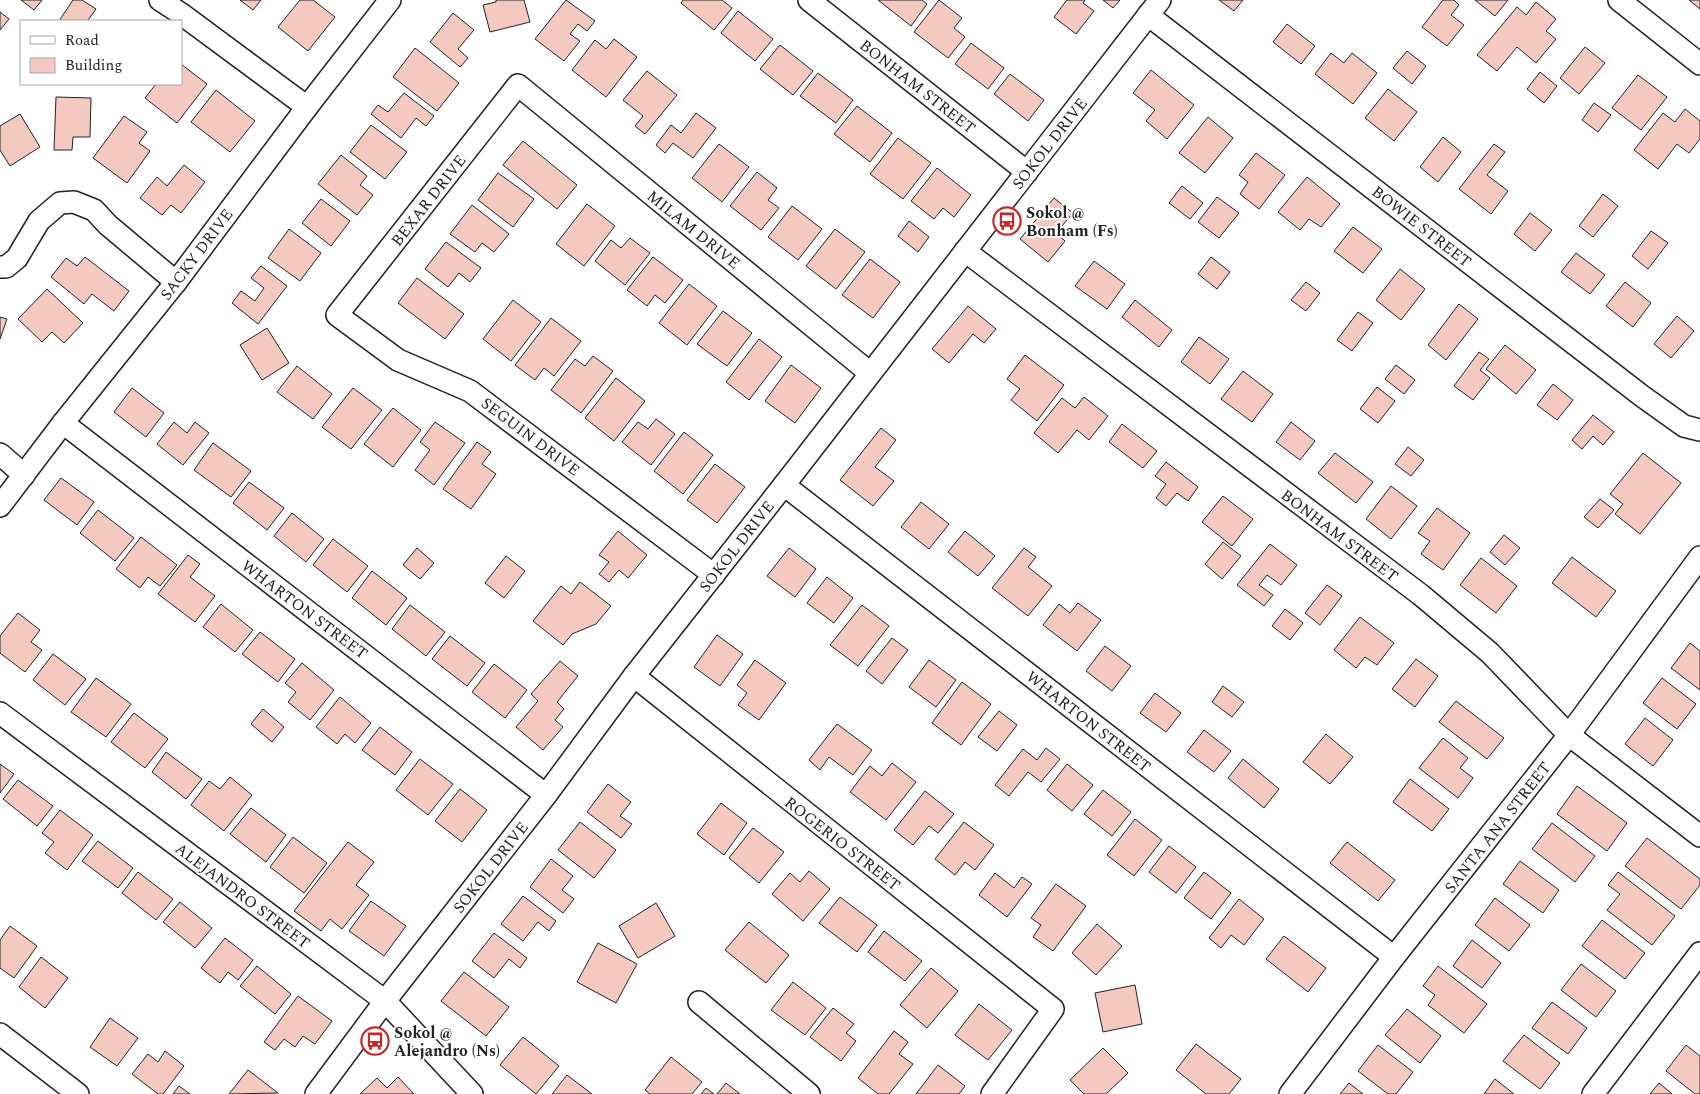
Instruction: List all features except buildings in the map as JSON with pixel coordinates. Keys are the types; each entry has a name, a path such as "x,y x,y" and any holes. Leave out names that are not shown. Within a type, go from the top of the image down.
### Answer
{"street":[{"path":"160,0 307,107"},
{"name":"SACKY DRIVE","path":"0,506 176,282 390,0"},
{"name":"BONHAM STREET","path":"809,0 1027,172"},
{"path":"1618,0 1700,64"},
{"name":"SOKOL DRIVE","path":"316,1094 384,1001 546,794 634,676 1154,7"},
{"name":"BOWIE STREET","path":"1154,7 1642,396 1684,426 1700,430"},
{"name":"BEXAR DRIVE","path":"337,315 518,85"},
{"name":"MILAM DRIVE","path":"518,85 870,373"},
{"path":"0,267 6,267 17,258 39,221 60,203 74,202 94,210 108,225 176,282"},
{"name":"BONHAM STREET","path":"965,251 1421,595 1490,654 1569,735 1700,836"},
{"name":"SEGUIN DRIVE","path":"337,315 398,360 470,391 714,575"},
{"name":"WHARTON STREET","path":"63,424 546,794"},
{"path":"0,454 24,475"},
{"name":"WHARTON STREET","path":"784,485 1394,957"},
{"name":"SANTA ANA STREET","path":"1290,1094 1394,957 1569,735 1700,557"},
{"name":"ROGERIO STREET","path":"634,676 1053,1010 992,1094"},
{"name":"ALEJANDRO STREET","path":"0,713 384,1001 472,1094"},
{"path":"1593,1094 1700,954"},
{"path":"699,1002 809,1094"},
{"path":"0,1034 78,1094"}],"place":[{"name":"Sokol @ Bonham (Fs)","path":"1007,221"},
{"name":"Sokol @ Alejandro (Ns)","path":"375,1041"}]}
